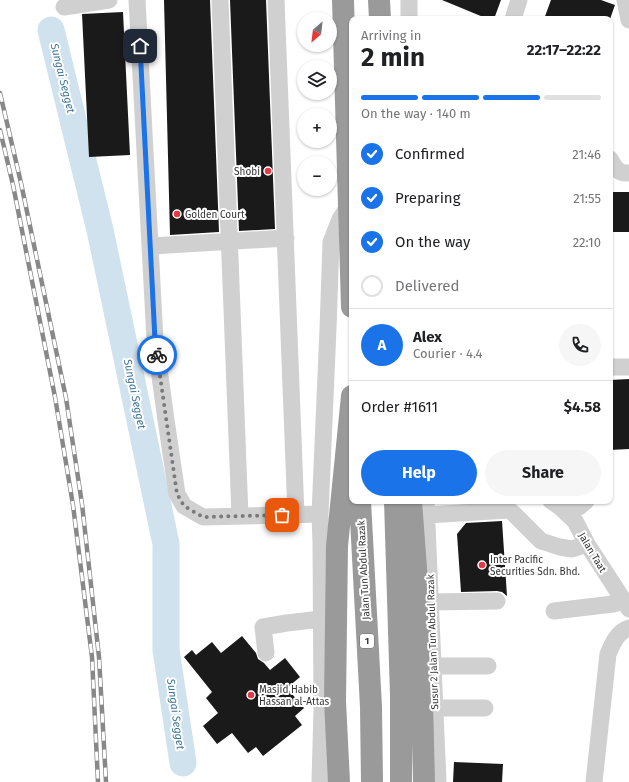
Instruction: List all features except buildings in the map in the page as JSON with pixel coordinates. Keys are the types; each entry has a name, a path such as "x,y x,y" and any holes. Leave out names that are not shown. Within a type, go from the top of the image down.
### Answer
{"highway":[{"path":"343,0 349,175"},
{"path":"379,0 380,16"},
{"path":"339,782 335,701 338,546 349,428"},
{"name":"Jalan Tun Abdul Razak","path":"360,504 372,782"},
{"path":"395,504 401,695 401,782"},
{"path":"421,506 420,622 424,782"}],"street":[{"path":"64,7 108,0"},
{"path":"138,0 155,340 177,494 184,506 203,517 320,514"},
{"path":"220,0 228,241 240,516"},
{"path":"276,0 296,515"},
{"path":"409,0 409,16"},
{"path":"515,16 519,0"},
{"path":"625,0 629,20"},
{"path":"613,164 616,170 629,173"},
{"path":"320,782 322,731 320,514 331,242 340,219 349,206"},
{"path":"150,246 286,238"},
{"path":"613,368 629,367"},
{"path":"294,477 321,478"},
{"path":"555,504 579,507 582,504"},
{"name":"Jalan Taat","path":"555,504 575,521 587,544 626,605"},
{"path":"421,506 509,510 513,512 541,541 572,549 587,544"},
{"name":"Susur 2 Jalan Tun Abdul Razak","path":"421,506 430,602 438,782"},
{"path":"430,602 497,601"},
{"path":"554,611 613,604 626,605"},
{"path":"266,653 263,627 321,619"},
{"path":"594,782 608,654 617,636 629,628"},
{"path":"433,666 488,666"},
{"path":"435,708 485,708"}],"waterway":[{"name":"Sungai Segget","path":"51,30 100,230 166,544 166,650 183,763"}],"railway":[{"path":"0,93 21,183 66,398 82,504 99,657 106,782"},
{"path":"0,130 13,185 55,397 73,505 92,657 98,782"}],"way so far":[{"path":"157,355 177,494 184,506 203,517 282,515"}],"place":[{"name":"Shobi","path":"268,171"},
{"name":"Golden Court","path":"177,214"},
{"name":"Inter Pacific Securities Sdn. Bhd.","path":"482,565"},
{"name":"Masjid Habib Hassan al-Attas","path":"251,695"}],"route":[{"path":"140,46 157,355"}]}
